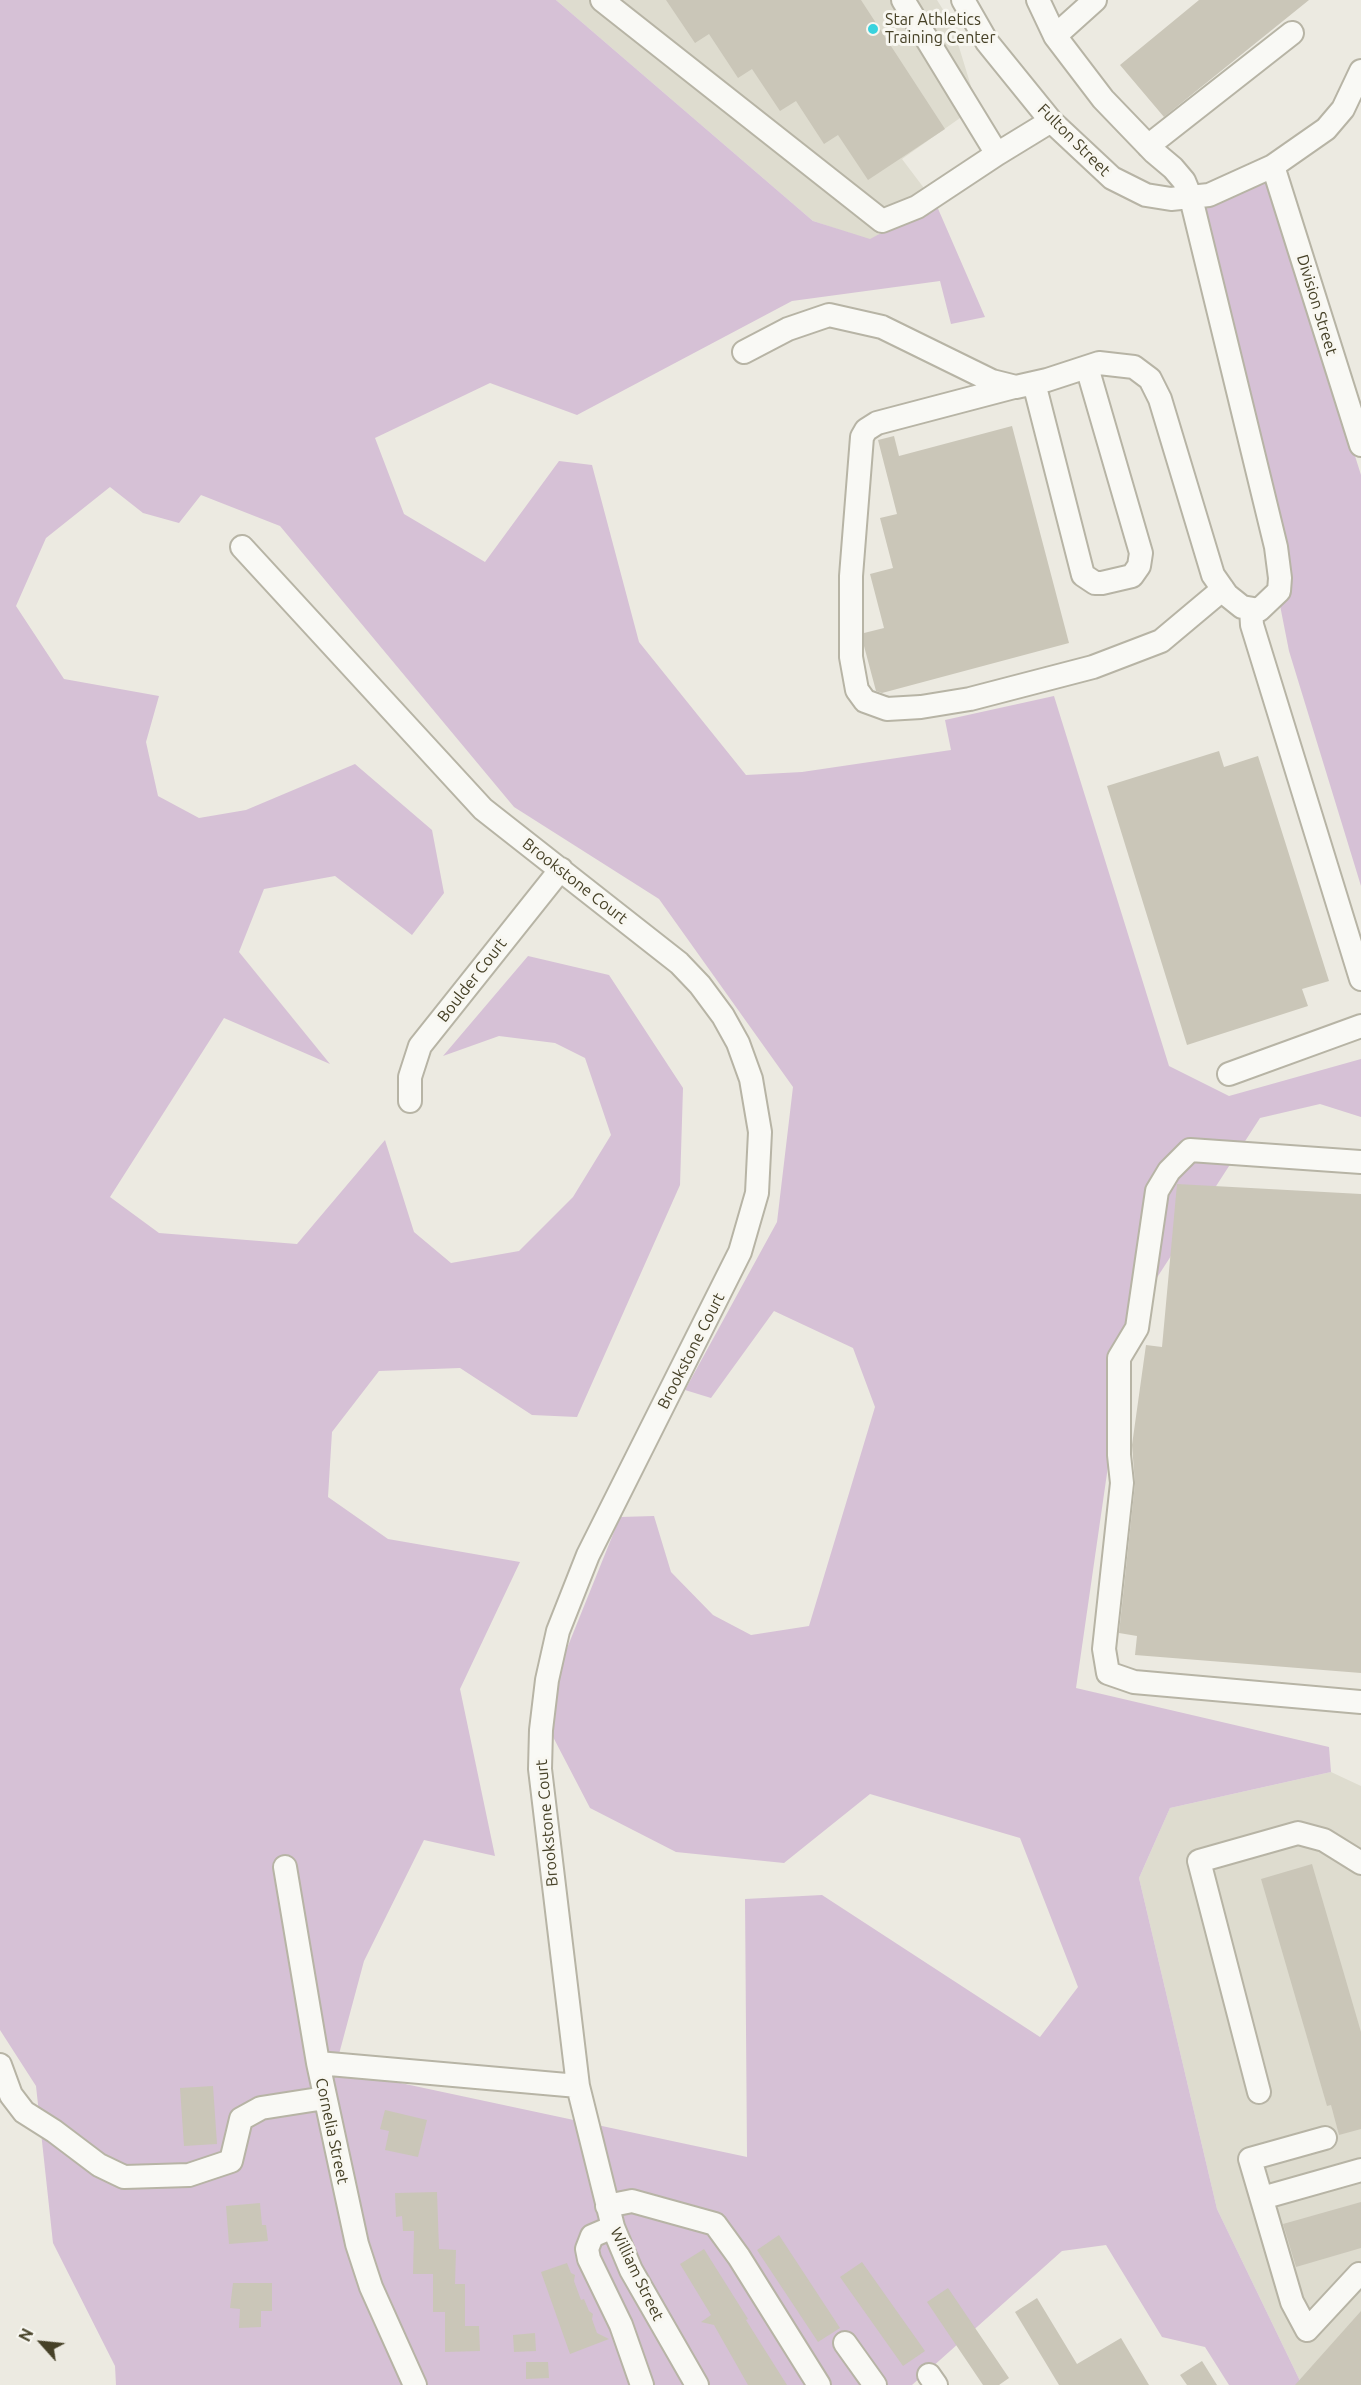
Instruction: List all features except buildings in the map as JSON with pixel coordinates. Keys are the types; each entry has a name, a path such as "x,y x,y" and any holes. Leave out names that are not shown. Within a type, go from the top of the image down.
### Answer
{"street":[{"path":"602,0 882,221 917,207 1051,121"},
{"path":"903,0 997,154"},
{"name":"Fulton Street","path":"963,0 987,42 1051,121 1123,185 1146,195 1171,199 1209,195 1273,166 1326,129 1342,110 1361,71"},
{"path":"1038,0 1055,36 1103,99 1148,147 1173,168 1184,181 1191,198 1276,547 1281,578 1278,591 1259,610 1242,607 1223,590 1213,576 1160,399 1149,379 1134,367 1099,363 1025,385 877,423 866,430 859,448 851,576 851,657 857,690 865,700 887,709 921,707 970,699 1093,667 1161,641 1223,590"},
{"path":"1055,36 1095,0"},
{"path":"1148,147 1292,33"},
{"name":"Division Street","path":"1273,166 1361,445"},
{"path":"744,352 788,329 829,315 882,327 992,381 1025,385"},
{"path":"1025,385 1083,575 1095,583 1132,576 1139,566 1141,554 1087,367"},
{"name":"Brookstone Court","path":"242,546 483,809 679,963 700,985 723,1016 738,1043 751,1079 760,1132 761,1163 753,1213 740,1252 588,1555 558,1631 547,1680 541,1730 540,1769 578,2086"},
{"path":"1251,609 1258,646 1361,979"},
{"name":"Boulder Court","path":"410,1101 410,1077 420,1046 561,869"},
{"path":"1229,1074 1361,1026"},
{"path":"1361,1162 1190,1150 1169,1171 1157,1191 1137,1328 1119,1358 1119,1455 1122,1483 1104,1649 1108,1673 1134,1682 1361,1702"},
{"path":"1259,2092 1199,1861 1299,1833 1324,1840 1361,1863"},
{"name":"Cornelia Street","path":"285,1867 318,2062 357,2244 371,2287 416,2385"},
{"path":"318,2062 578,2086"},
{"path":"0,2066 11,2095 24,2112 99,2165 124,2177 189,2175 231,2161 241,2119 261,2108 325,2098"},
{"name":"William Street","path":"578,2086 610,2216 631,2270 697,2385"},
{"path":"1325,2138 1250,2159 1292,2302 1307,2330 1359,2274"},
{"path":"1262,2198 1361,2170"},
{"path":"642,2385 621,2325 589,2259 587,2248 592,2236 610,2216 632,2201 715,2224 739,2257 819,2385"},
{"path":"844,2343 875,2385"}],"shaded area":[{"path":"0,0 556,0 813,221 870,239 936,204 985,317 951,324 940,281 792,301 577,415 490,383 375,438 404,514 485,562 559,461 592,465 639,642 746,775 802,772 951,750 945,720 1054,696 1169,1066 1229,1096 1361,1059 1361,1117 1320,1104 1260,1118 1129,1321 1076,1688 1329,1747 1331,1772 1170,1808 1139,1878 1217,2209 1302,2385 1229,2385 1205,2347 1162,2337 1106,2245 1062,2251 912,2385 116,2385 115,2366 53,2243 36,2086 0,2030","holes":["110,487 143,513 179,523 201,495 280,526 514,807 659,899 793,1087 777,1222 685,1390 711,1398 774,1311 853,1348 875,1407 809,1626 751,1635 713,1615 671,1572 654,1516 620,1517 553,1683 551,1733 590,1808 676,1852 784,1863 870,1794 1020,1838 1078,1987 1040,2037 822,1895 745,1899 747,2157 335,2069 364,1961 424,1840 495,1856 460,1689 520,1562 388,1539 328,1497 332,1432 379,1371 460,1368 532,1415 577,1417 680,1185 683,1088 609,975 528,956 443,1056 499,1036 555,1043 585,1058 611,1135 573,1197 519,1251 451,1263 414,1232 385,1140 297,1244 159,1233 110,1197 224,1018 330,1064 239,952 264,889 335,876 412,935 444,893 432,830 355,764 246,810 199,818 158,796 146,742 159,696 64,679 16,606 46,538"]},
{"path":"556,0 937,0 952,24 977,106 902,159 936,204 870,240 813,221"},
{"path":"1264,167 1361,475 1361,886 1289,651 1200,199"},
{"path":"1331,1772 1361,1786 1361,2385 1302,2385 1217,2209 1139,1878 1170,1808"}],"place":[{"name":"Star Athletics Training Center","path":"873,29"}]}
